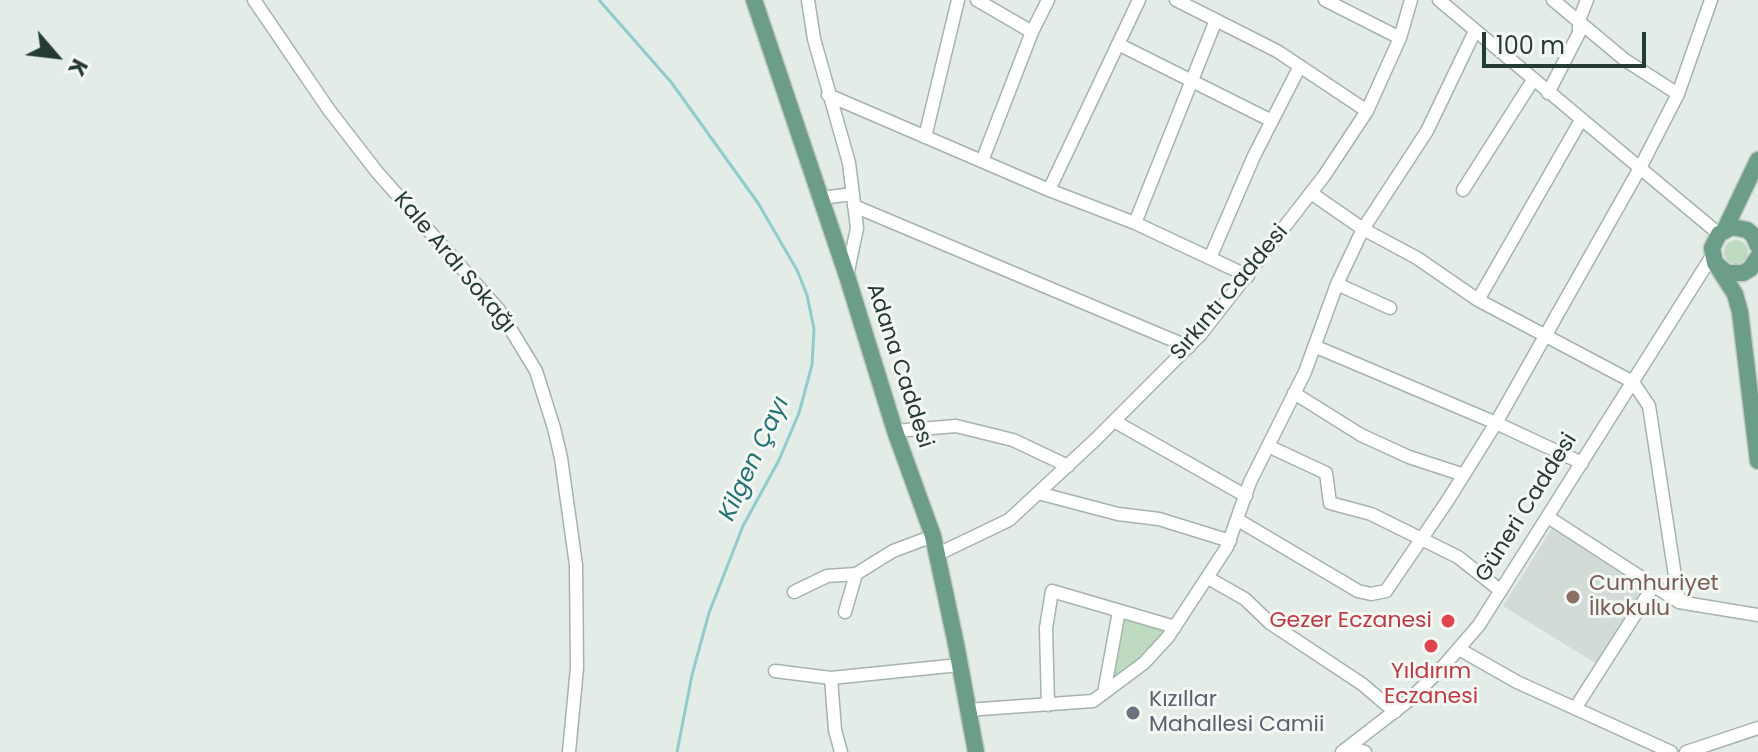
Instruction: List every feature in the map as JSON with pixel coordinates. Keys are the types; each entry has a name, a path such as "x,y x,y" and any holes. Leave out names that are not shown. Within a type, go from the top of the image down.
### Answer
{"main road":[{"path":"743,0 838,276 865,335"},
{"name":"Adana Caddesi","path":"754,0 847,276 895,431 933,536 976,752"},
{"name":"Güneri Caddesi","path":"1714,260 1714,240 1722,232 1758,160"},
{"path":"1722,232 1740,227 1758,241"},
{"path":"1714,260 1727,273 1735,274 1750,269 1758,257"},
{"path":"1714,260 1735,294 1740,312 1758,461"}],"street":[{"name":"Kale Ardı Sokağı","path":"254,0 329,110 377,172 499,310 536,371 561,458 576,565 577,668 569,752"},
{"path":"808,0 828,95 849,163 857,228 847,276"},
{"path":"925,137 958,0"},
{"path":"977,0 1032,32"},
{"path":"982,161 1032,32 1048,0"},
{"path":"1049,190 1139,0"},
{"path":"1176,0 1199,5 1216,20 1277,51 1367,111"},
{"path":"1325,0 1400,38"},
{"name":"Sırkıntı Caddesi","path":"938,554 1009,520 1189,347 1311,193 1367,111 1400,38 1411,0"},
{"path":"1439,0 1548,93 1722,232"},
{"path":"1553,0 1625,60 1678,94"},
{"path":"1548,93 1579,33 1579,20 1587,0"},
{"path":"1238,520 1358,591 1371,594 1386,591 1496,423 1640,168 1678,94 1709,4 1695,0"},
{"path":"1135,223 1216,20"},
{"path":"967,710 1093,701 1144,663 1175,627 1230,541 1246,496 1294,393 1337,284 1363,229 1427,131 1475,31"},
{"path":"1118,44 1272,121"},
{"path":"1210,258 1300,66"},
{"path":"1463,190 1533,80"},
{"path":"828,95 1049,190 1135,223 1248,276"},
{"path":"1478,300 1581,120"},
{"path":"1311,193 1363,229 1417,258 1478,300 1633,382 1649,406 1679,602"},
{"path":"821,198 853,200 1189,347"},
{"name":"Güneri Caddesi","path":"1346,749 1395,712 1459,649 1501,591 1714,260"},
{"path":"1337,284 1390,308"},
{"path":"1314,346 1582,463"},
{"path":"1294,393 1361,435 1409,457 1464,475"},
{"path":"1114,421 1246,496"},
{"path":"895,431 956,426 1013,440 1068,466"},
{"path":"1268,446 1326,473 1330,503 1371,514 1458,557 1501,591"},
{"path":"1038,493 1118,514 1159,519 1230,541"},
{"path":"1548,517 1679,602 1758,615"},
{"path":"794,592 827,576 856,574 893,551 933,536"},
{"path":"845,612 856,574"},
{"path":"1208,578 1245,599 1270,623 1362,684 1395,712"},
{"path":"1576,707 1654,585"},
{"path":"1048,705 1046,628 1052,591 1175,627"},
{"path":"1104,693 1119,611"},
{"path":"1459,649 1517,682 1671,752"},
{"path":"775,671 831,678 959,665"},
{"path":"831,678 835,730 841,752"},
{"path":"1686,752 1758,728"},
{"path":"1346,749 1365,752"}],"shaded area":[{"name":"Cumhuriyet İlkokulu","path":"1552,528 1643,588 1597,664 1503,606"}],"green space":[{"path":"1736,240 1747,247 1748,252 1741,263 1736,264 1725,257 1724,252 1731,241"},
{"path":"1123,617 1166,628 1155,647 1110,683"}],"waterway":[{"name":"Kilgen Çayı","path":"599,0 671,82 758,203 797,270 807,295 814,329 812,365 799,413 779,460 743,526 709,613 692,675 677,752"}],"place":[{"name":"Cumhuriyet İlkokulu","path":"1573,597"},
{"name":"Gezer Eczanesi","path":"1448,621"},
{"name":"Yıldırım Eczanesi","path":"1431,646"},
{"name":"Kızıllar Mahallesi Camii","path":"1133,713"}]}
